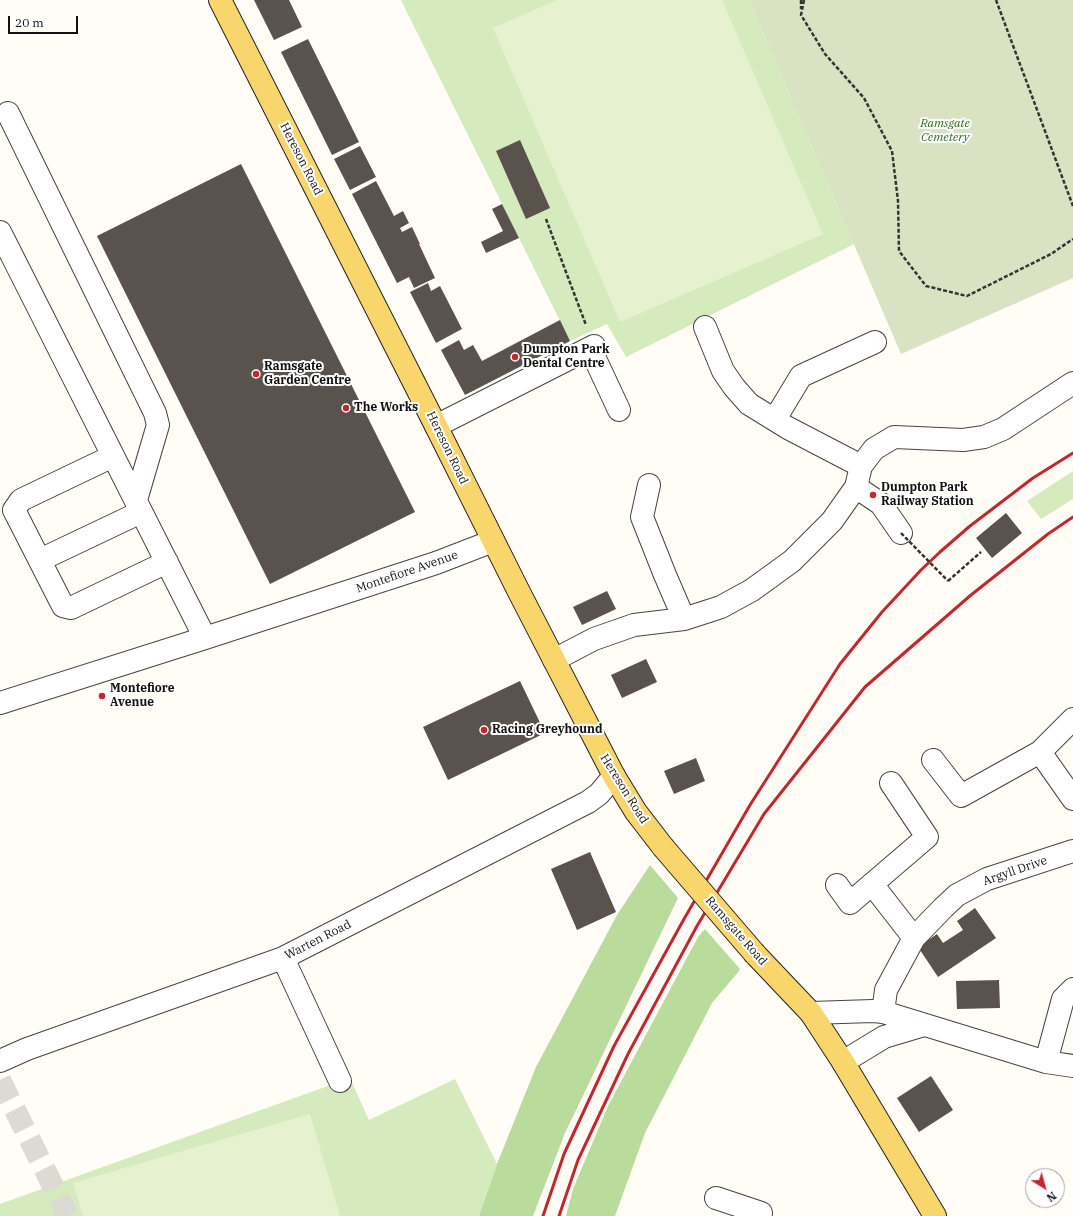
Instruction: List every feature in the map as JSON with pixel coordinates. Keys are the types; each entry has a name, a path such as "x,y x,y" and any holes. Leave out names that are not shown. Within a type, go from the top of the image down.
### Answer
{"main road":[{"name":"Hereson Road","path":"220,0 493,541 614,776 636,812 663,847"},
{"name":"Ramsgate Road","path":"663,847 755,954 811,1013 843,1062 935,1216"}],"street":[{"path":"8,113 155,412 158,425 138,506 40,560"},
{"path":"0,232 205,638"},
{"path":"704,327 723,371 734,387 749,404 775,419 859,477 882,504 902,533"},
{"path":"775,419 801,376 875,342"},
{"path":"436,426 592,347 619,410"},
{"path":"554,660 594,639 634,625 684,619 721,607 752,590 792,561 832,521 874,449 894,437 963,440 984,437 1003,428 1073,383"},
{"path":"113,456 21,500 14,510 62,606 71,608 167,562"},
{"path":"649,485 642,517 684,619"},
{"name":"Montefiore Avenue","path":"0,703 429,565 493,541"},
{"path":"933,760 961,796 1040,752 1073,719"},
{"path":"1040,752 1073,798"},
{"name":"Warten Road","path":"0,1061 27,1049 283,958 588,802 599,794 614,776"},
{"path":"837,885 850,903 927,836 891,783"},
{"name":"Argyll Drive","path":"882,1012 886,990 914,938 957,895 988,879 1073,852"},
{"path":"872,884 914,938"},
{"path":"283,958 340,1081"},
{"path":"1046,1062 1063,998 1073,989"},
{"path":"811,1013 882,1012 1046,1062 1073,1066"},
{"path":"843,1062 884,1037 924,1024"},
{"path":"728,1206 761,1213"}],"path":[{"path":"803,0 802,15 825,54 864,98 892,151 898,201 899,251 926,286 967,296 1051,254 1073,239"},
{"path":"996,0 1073,206"},
{"path":"546,219 592,347"},
{"path":"902,533 948,581 981,552"}],"green space":[{"path":"401,0 749,0 854,244 626,357 607,324 570,341"},
{"path":"557,0 722,0 823,234 620,322 493,28"},
{"name":"Ramsgate Cemetery","path":"749,0 1073,0 1073,278 901,354"},
{"path":"1073,471 1073,499 1041,519 1027,501"},
{"path":"650,865 678,898 565,1133 533,1216 479,1216 497,1164 536,1067 617,915"},
{"path":"705,929 740,969 712,1003 645,1133 615,1216 566,1216 573,1189 608,1106 698,937"},
{"path":"350,1078 369,1120 455,1079 497,1164 479,1216 0,1216 0,1204"},
{"path":"310,1114 340,1216 83,1216 73,1183"}],"building":[{"path":"254,0 289,0 302,27 274,40"},
{"path":"308,39 359,142 332,155 281,52"},
{"path":"520,140 550,208 526,219 496,151"},
{"path":"360,146 376,177 350,190 334,159"},
{"name":"Ramsgate Garden Centre","path":"241,164 415,512 270,584 97,236"},
{"path":"376,181 394,216 403,211 409,223 400,228 402,232 412,227 435,278 414,288 409,277 397,283 352,194"},
{"path":"502,204 519,238 486,253 481,242 503,231 492,209"},
{"path":"428,283 431,291 440,286 462,329 436,343 410,292"},
{"name":"Dumpton Park Dental Centre","path":"560,320 570,341 465,395 441,350 459,340 464,350 473,345 482,361"},
{"path":"1006,513 1022,533 992,558 976,538"},
{"path":"607,591 616,609 582,625 573,607"},
{"path":"646,659 657,682 622,698 611,675"},
{"name":"Racing Greyhound","path":"520,681 545,733 448,780 423,727"},
{"path":"696,758 705,781 674,794 664,771"},
{"path":"590,852 616,912 577,930 551,869"},
{"path":"975,908 996,938 938,977 918,947 937,934 943,943 963,930 957,921"},
{"path":"999,980 1000,1008 957,1009 956,981"},
{"path":"931,1076 953,1110 919,1132 897,1098"}],"tunnel":[{"path":"0,1080 68,1216"}],"railway":[{"path":"543,1216 564,1154 614,1046 684,919 750,805 840,664 882,612 940,552 970,526 1033,478 1073,453"},
{"path":"559,1216 578,1160 628,1054 697,926 764,814 865,687 971,595 1048,534 1073,517"}],"place":[{"name":"Dumpton Park Dental Centre","path":"515,357"},
{"name":"Ramsgate Garden Centre","path":"256,374"},
{"name":"The Works","path":"346,408"},
{"name":"Dumpton Park Railway Station","path":"873,495"},
{"name":"Montefiore Avenue","path":"102,696"},
{"name":"Racing Greyhound","path":"484,730"}]}
